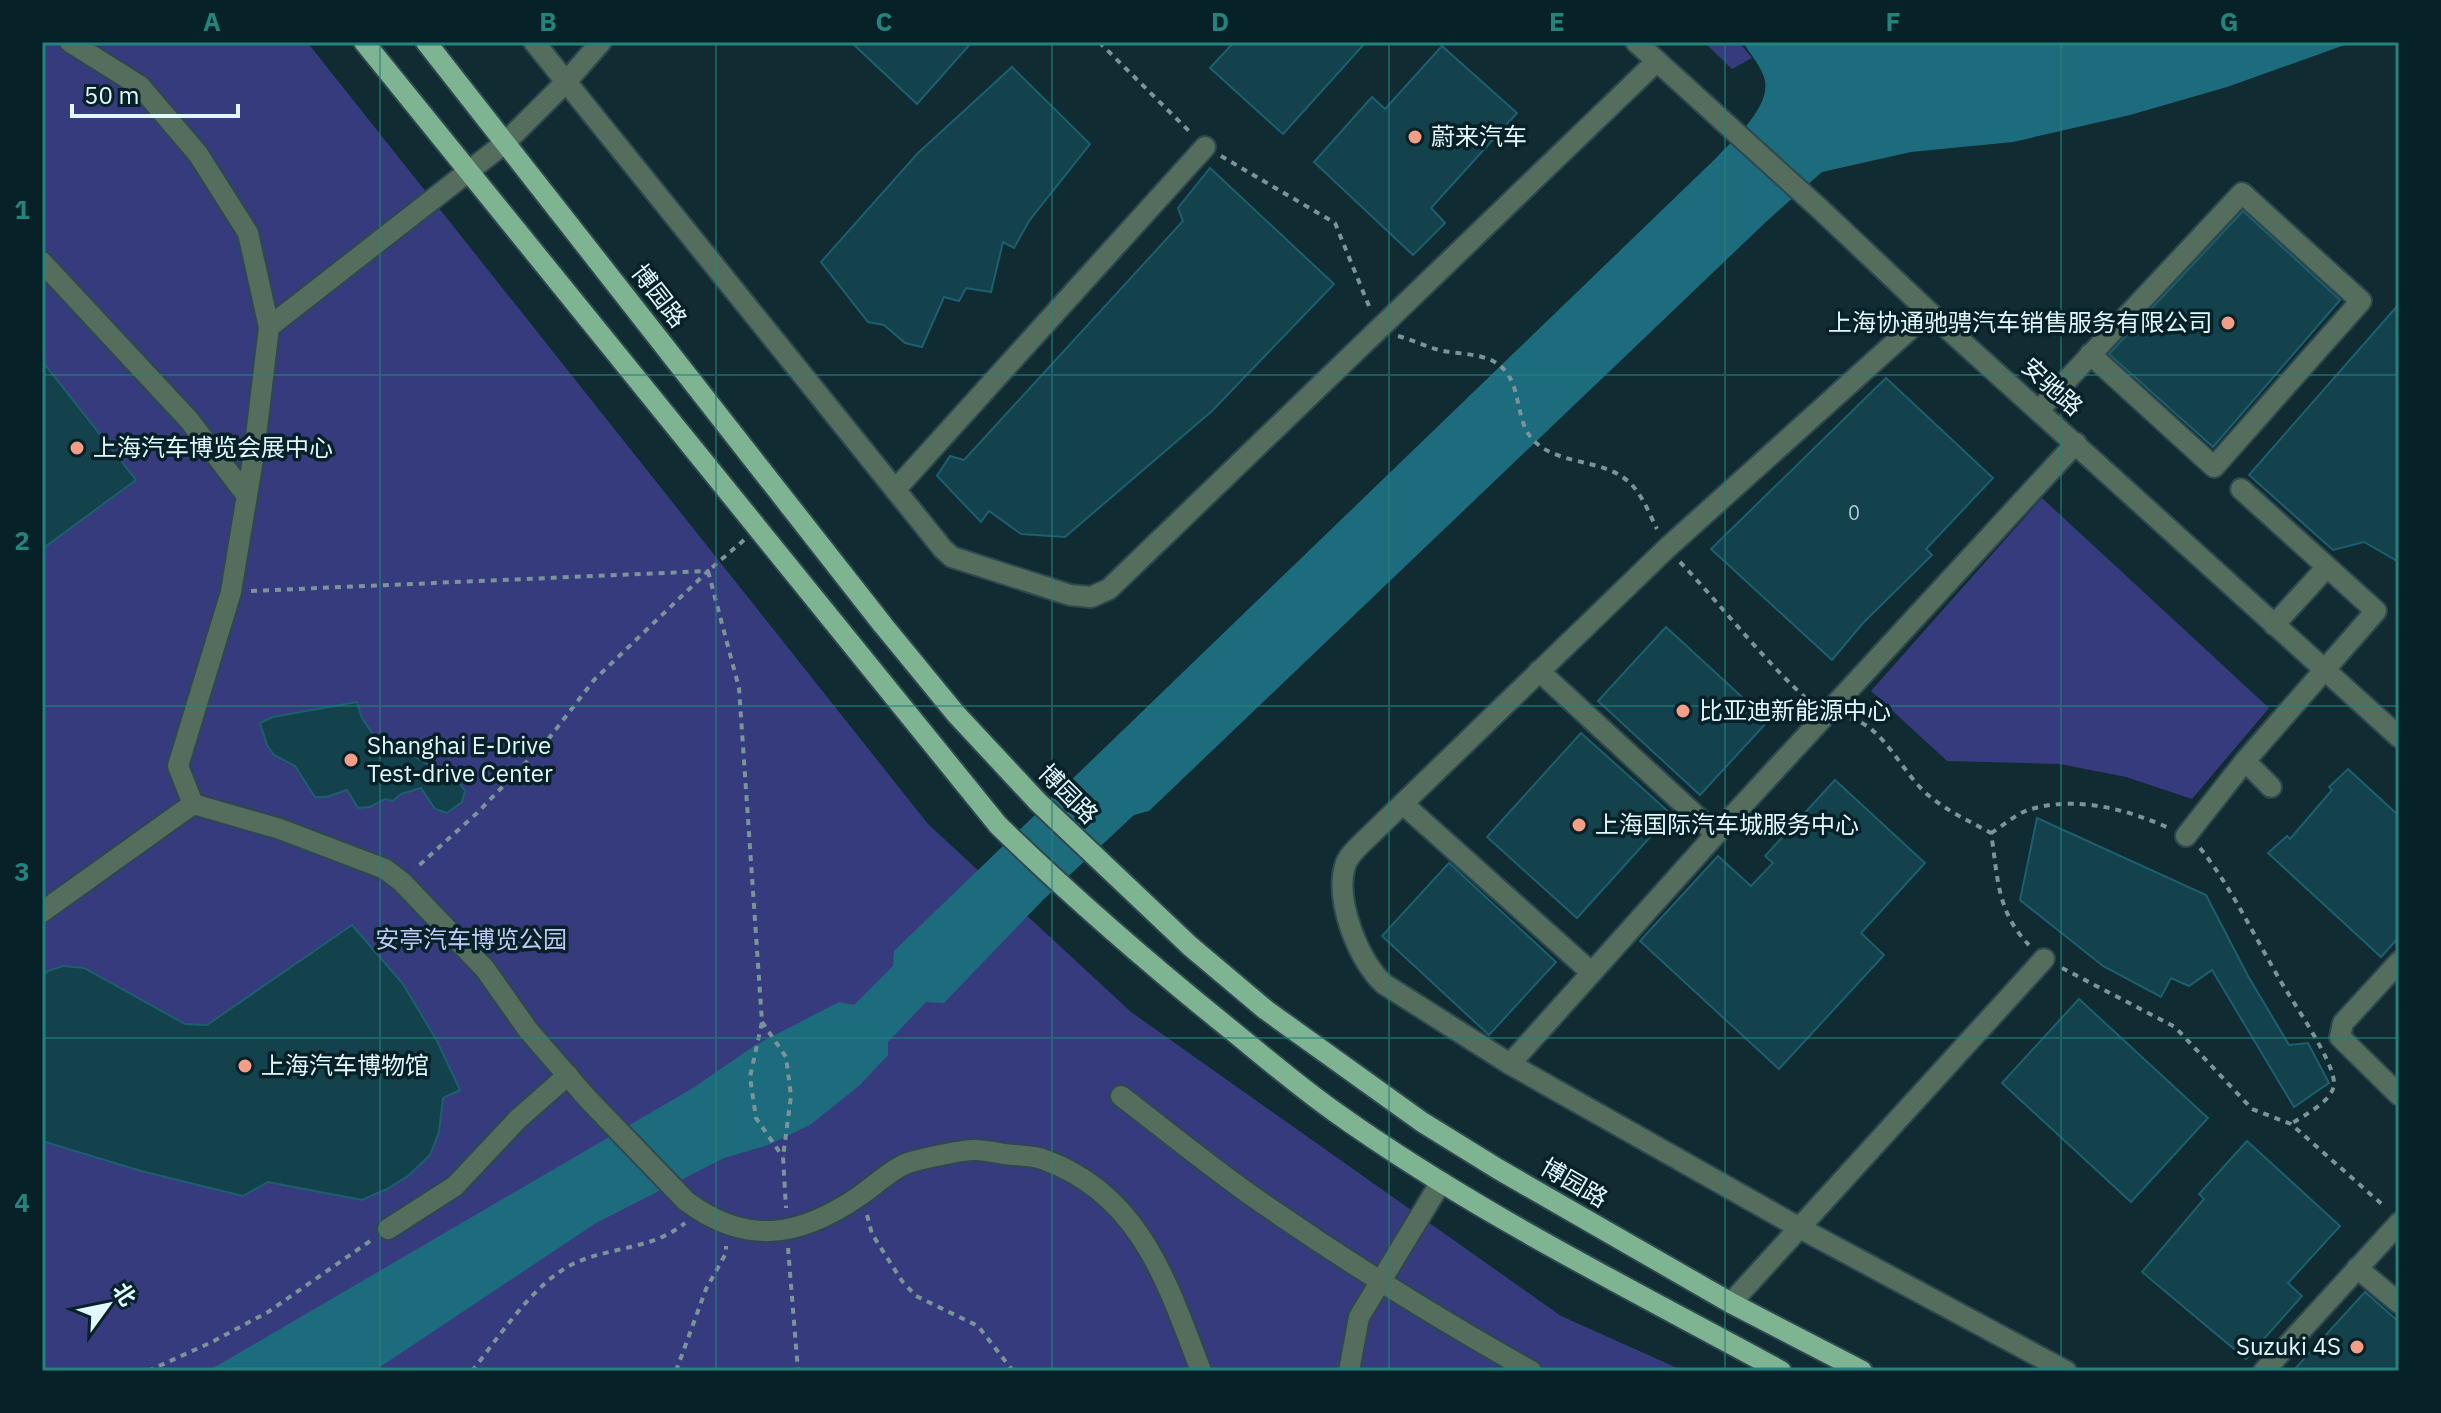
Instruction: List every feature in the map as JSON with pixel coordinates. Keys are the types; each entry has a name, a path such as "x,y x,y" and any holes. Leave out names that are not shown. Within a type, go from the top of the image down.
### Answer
{"main road":[{"path":"364,42 998,825 1069,894 1179,988 1334,1112 1441,1182 1525,1231 1781,1371"},
{"name":"博园路","path":"426,42 956,714 1038,802 1190,946 1266,1010 1422,1122 1731,1303 1862,1371"}],"street":[{"path":"70,42 140,86 198,154 248,233 269,327 231,592 178,766 193,804"},
{"path":"534,42 943,549 952,557 1070,595 1091,597 1109,589 1657,61"},
{"path":"269,327 505,143 601,42"},
{"name":"安驰路","path":"1636,42 2399,737"},
{"path":"895,490 1205,147"},
{"path":"2039,410 2090,354 2242,193 2361,301 2214,467 2090,354"},
{"path":"42,262 189,420 247,496"},
{"path":"1929,312 1667,548 1360,845 1346,862 1341,885 1345,908 1364,960 1372,974 1384,984 1510,1064 1798,1227 2066,1371"},
{"path":"1510,1064 1716,834 2076,443"},
{"path":"2186,836 2245,761 2376,611 2241,489"},
{"path":"2274,625 2327,567"},
{"path":"1539,671 1716,834"},
{"path":"2245,761 2271,787"},
{"path":"193,804 280,829 385,869 402,882 485,969 528,1030 587,1098 692,1205 728,1224 766,1233 787,1231 820,1219 904,1165 972,1150 1044,1159 1096,1186 1138,1230 1170,1291 1201,1371"},
{"path":"42,912 193,804"},
{"path":"1403,804 1591,972"},
{"path":"1731,1303 2044,959"},
{"path":"2399,962 2343,1023 2340,1037 2399,1095"},
{"path":"388,1229 455,1186 518,1119 568,1075"},
{"path":"1121,1096 1249,1194 1443,1321 1531,1371"},
{"path":"1349,1371 1359,1317 1441,1182"},
{"path":"2264,1371 2357,1268 2393,1216"},
{"path":"2357,1268 2399,1303"}],"path":[{"path":"1099,42 1205,147 1335,223 1378,329 1440,350 1494,361 1511,378 1530,437 1544,450 1560,458 1587,464 1627,480 1639,494 1667,548 1782,677 1825,715 1857,720 1875,731 1903,770 1927,795 1991,833"},
{"path":"402,882 477,813 546,742 594,680 708,571 758,528"},
{"path":"231,592 708,571"},
{"path":"708,571 739,688 762,1022 750,1077 756,1118 783,1157"},
{"path":"1991,833 2026,810 2072,802 2135,813 2186,836 2216,868 2309,1025 2330,1070 2334,1083 2330,1096 2291,1124"},
{"path":"1991,833 1997,889 2006,912 2020,935 2044,959 2175,1027 2252,1109 2291,1124 2393,1216"},
{"path":"762,1022 786,1057 791,1096 783,1157 798,1371"},
{"path":"862,1194 872,1234 902,1281 916,1296 978,1326 1013,1371"},
{"path":"472,1371 529,1300 572,1264 669,1235 692,1205"},
{"path":"676,1371 706,1289 726,1253 728,1224"},
{"path":"148,1371 268,1312 388,1229"}],"green space":[{"name":"安亭汽车博览公园","path":"42,42 307,42 928,824 1131,1012 1561,1316 1684,1371 42,1371"},
{"path":"1704,42 1739,42 1752,58 1732,69"},
{"path":"2042,498 2269,708 2192,799 2126,777 2060,764 1947,761 1871,691"}],"water":[{"path":"1743,42 2353,42 2227,87 2130,115 2013,142 1911,152 1822,172 1149,811 1134,815 1044,899 944,1003 926,1002 888,1042 888,1055 860,1085 810,1125 768,1145 724,1158 596,1223 374,1371 208,1371 693,1088 754,1046 839,1002 854,1005 893,966 894,951 1740,134 1756,113 1765,91 1762,71"}],"building":[{"path":"851,42 972,42 917,104"},
{"path":"1234,42 1366,42 1283,134 1210,68"},
{"name":"蔚来汽车","path":"1442,46 1517,113 1431,208 1445,223 1413,255 1314,162 1372,97 1385,109"},
{"path":"1012,67 1090,144 1029,221 1014,248 1003,242 991,292 966,288 959,301 944,297 922,347 905,343 884,325 868,322 821,262 918,153"},
{"path":"1210,168 1334,284 1212,411 1065,537 1021,534 989,511 981,522 937,476 950,456 964,460 1183,221 1178,208"},
{"name":"上海协通驰骋汽车销售服务有限公司","path":"2243,211 2340,300 2213,447 2109,354"},
{"path":"2399,304 2399,562 2364,542 2333,550 2249,475"},
{"name":"上海汽车博览会展中心","path":"42,361 136,480 42,549"},
{"path":"1886,378 1993,478 1926,549 1932,555 1863,623 1832,660 1711,549"},
{"name":"比亚迪新能源中心","path":"1666,627 1768,721 1700,795 1598,701"},
{"name":"Shanghai E-Drive Test-drive Center","path":"357,702 362,718 381,746 412,755 427,764 432,772 452,774 465,791 462,802 447,813 435,809 421,788 401,794 393,801 385,799 370,807 358,808 347,790 315,797 295,766 274,755 267,745 260,723 273,717"},
{"name":"上海国际汽车城服务中心","path":"1581,733 1671,814 1577,918 1487,837"},
{"path":"2348,769 2399,816 2399,937 2381,957 2268,853 2287,836 2290,839 2332,790 2329,787"},
{"path":"1835,780 1925,863 1861,933 1884,955 1779,1069 1640,941 1718,856 1751,886 1773,863 1765,856"},
{"path":"2037,818 2206,895 2248,976 2289,1045 2308,1043 2329,1083 2294,1107 2212,970 2189,986 2171,978 2161,997 2103,966 2020,900"},
{"path":"1449,863 1556,962 1489,1035 1382,936"},
{"name":"上海汽车博物馆","path":"352,925 403,984 437,1041 460,1090 443,1098 439,1132 430,1155 408,1176 362,1200 268,1182 243,1196 141,1171 42,1141 42,977 48,971 63,966 84,968 185,1024 207,1025"},
{"path":"2079,999 2208,1118 2131,1202 2002,1083"},
{"path":"2247,1141 2340,1226 2288,1283 2302,1296 2246,1359 2142,1272 2204,1199 2199,1194"},
{"name":"Suzuki 4S","path":"2365,1292 2399,1322 2399,1371 2293,1371"}],"place":[{"name":"蔚来汽车","path":"1415,137"},
{"name":"上海协通驰骋汽车销售服务有限公司","path":"2228,323"},
{"name":"上海汽车博览会展中心","path":"77,448"},
{"name":"比亚迪新能源中心","path":"1683,711"},
{"name":"Shanghai E-Drive Test-drive Center","path":"351,760"},
{"name":"上海国际汽车城服务中心","path":"1579,825"},
{"name":"上海汽车博物馆","path":"245,1066"},
{"name":"Suzuki 4S","path":"2357,1347"}]}
